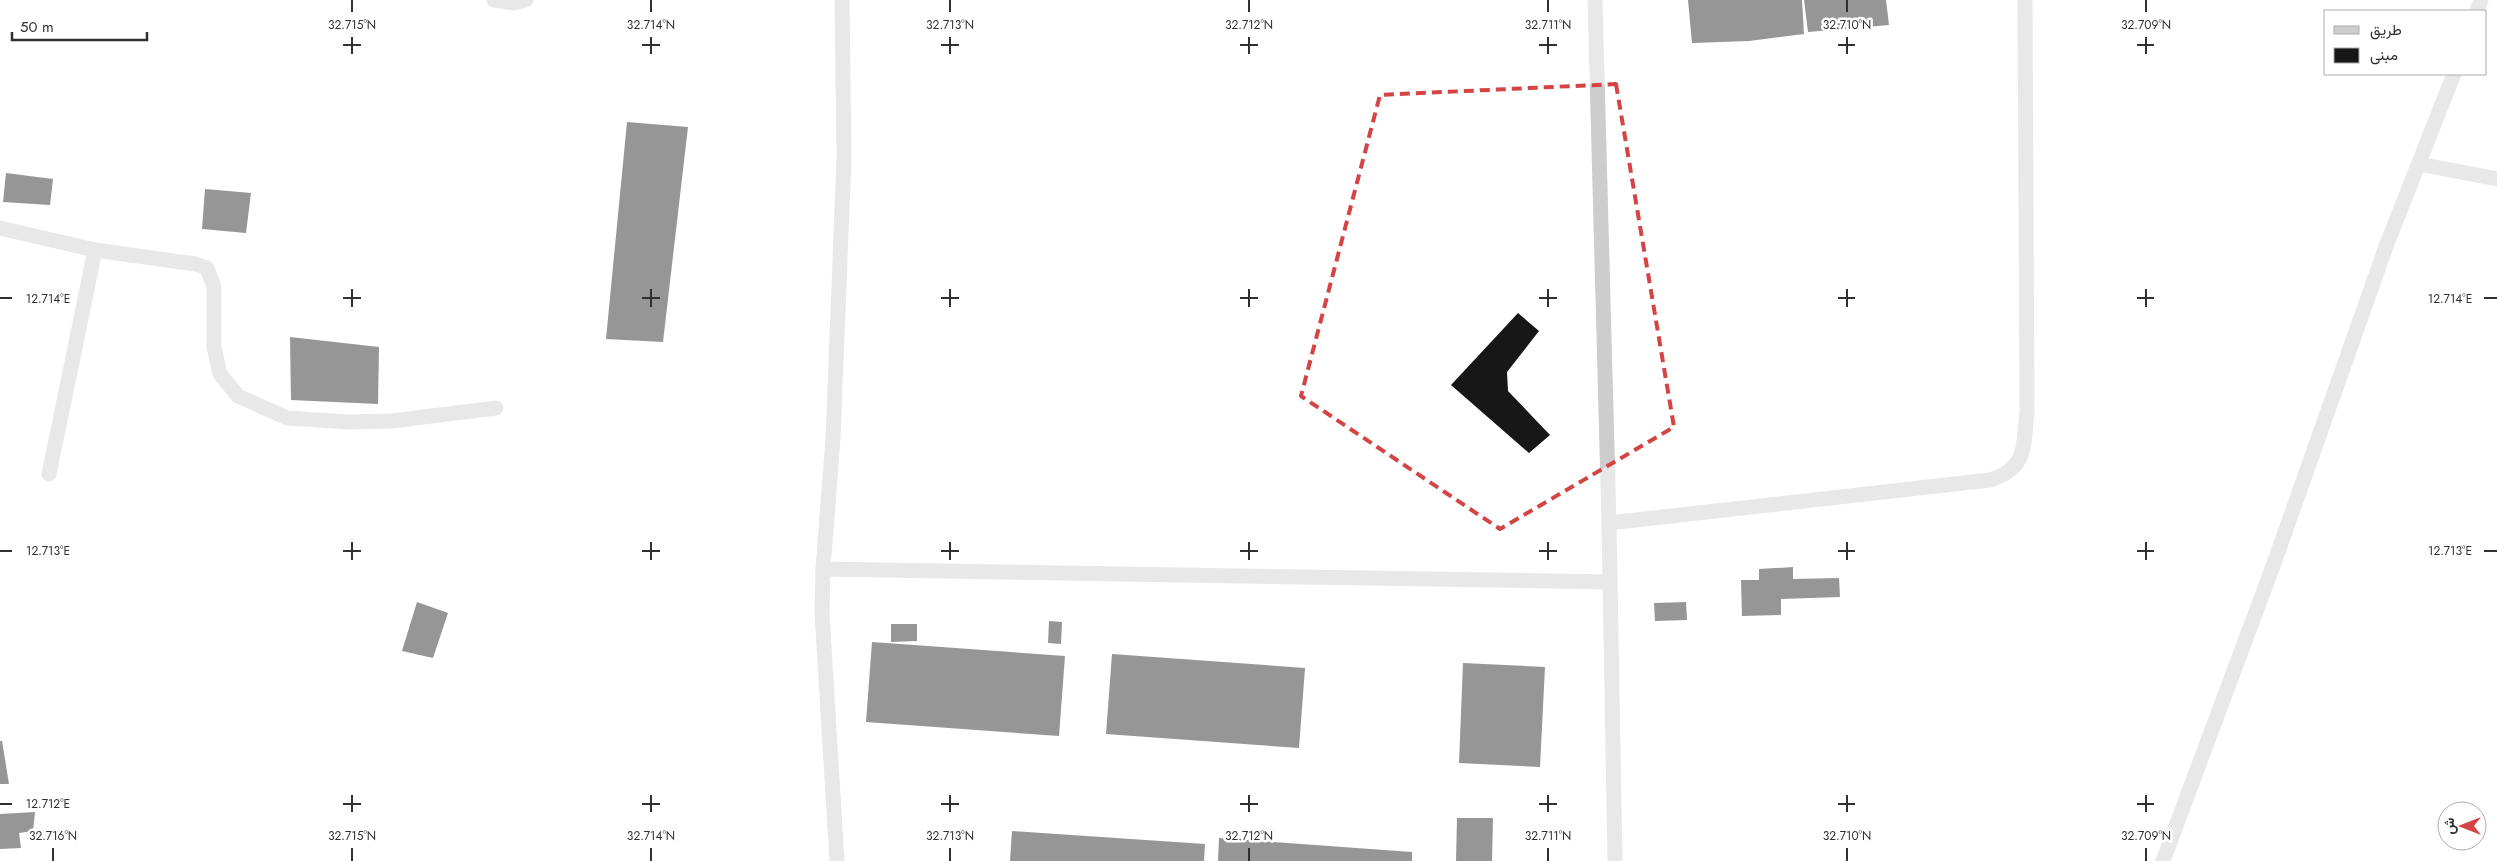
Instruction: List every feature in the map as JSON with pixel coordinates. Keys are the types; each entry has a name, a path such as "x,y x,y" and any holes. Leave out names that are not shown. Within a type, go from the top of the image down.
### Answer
{"street":[{"path":"494,0 518,1"},
{"path":"838,861 822,614 823,569 834,438 844,167 842,0"},
{"path":"1595,0 1609,523 1615,861"},
{"path":"1609,523 1990,480 2006,474 2015,466 2023,451 2027,412 2025,0"},
{"path":"2163,861 2273,566 2388,241 2454,75"},
{"path":"2419,164 2497,179"},
{"path":"0,228 95,250 195,264 207,268 214,286 214,347 220,374 238,396 287,418 349,422 390,422 496,408"},
{"path":"49,474 95,250"},
{"path":"823,569 1610,582"}],"highlighted area":[{"path":"1616,84 1674,427 1500,529 1301,396 1380,95"}],"building":[{"path":"1688,0 1802,0 1804,34 1749,41 1692,43"},
{"path":"1804,0 1886,0 1889,25 1808,32"},
{"path":"627,122 688,127 663,342 606,339"},
{"path":"6,173 53,179 50,205 3,202"},
{"path":"205,189 251,193 246,233 202,229"},
{"path":"1518,313 1539,331 1507,372 1508,391 1550,435 1529,453 1451,385"},
{"path":"290,337 379,347 378,404 291,400"},
{"path":"1793,567 1793,579 1839,578 1840,597 1781,599 1781,615 1742,616 1741,580 1759,580 1759,569"},
{"path":"417,602 448,613 433,658 402,651"},
{"path":"1686,602 1687,620 1655,621 1654,603"},
{"path":"1049,621 1062,622 1061,644 1048,643"},
{"path":"891,624 917,624 917,641 891,642"},
{"path":"872,642 1065,656 1059,736 866,722"},
{"path":"1112,654 1305,668 1299,748 1106,734"},
{"path":"1463,663 1545,667 1540,767 1459,763"},
{"path":"0,741 2,741 9,784 0,784"},
{"path":"35,812 33,831 19,833 21,848 0,849 0,814"},
{"path":"1457,818 1493,818 1492,861 1456,861"},
{"path":"1012,831 1205,844 1204,861 1010,861"},
{"path":"1219,838 1412,852 1412,861 1218,861"}]}
